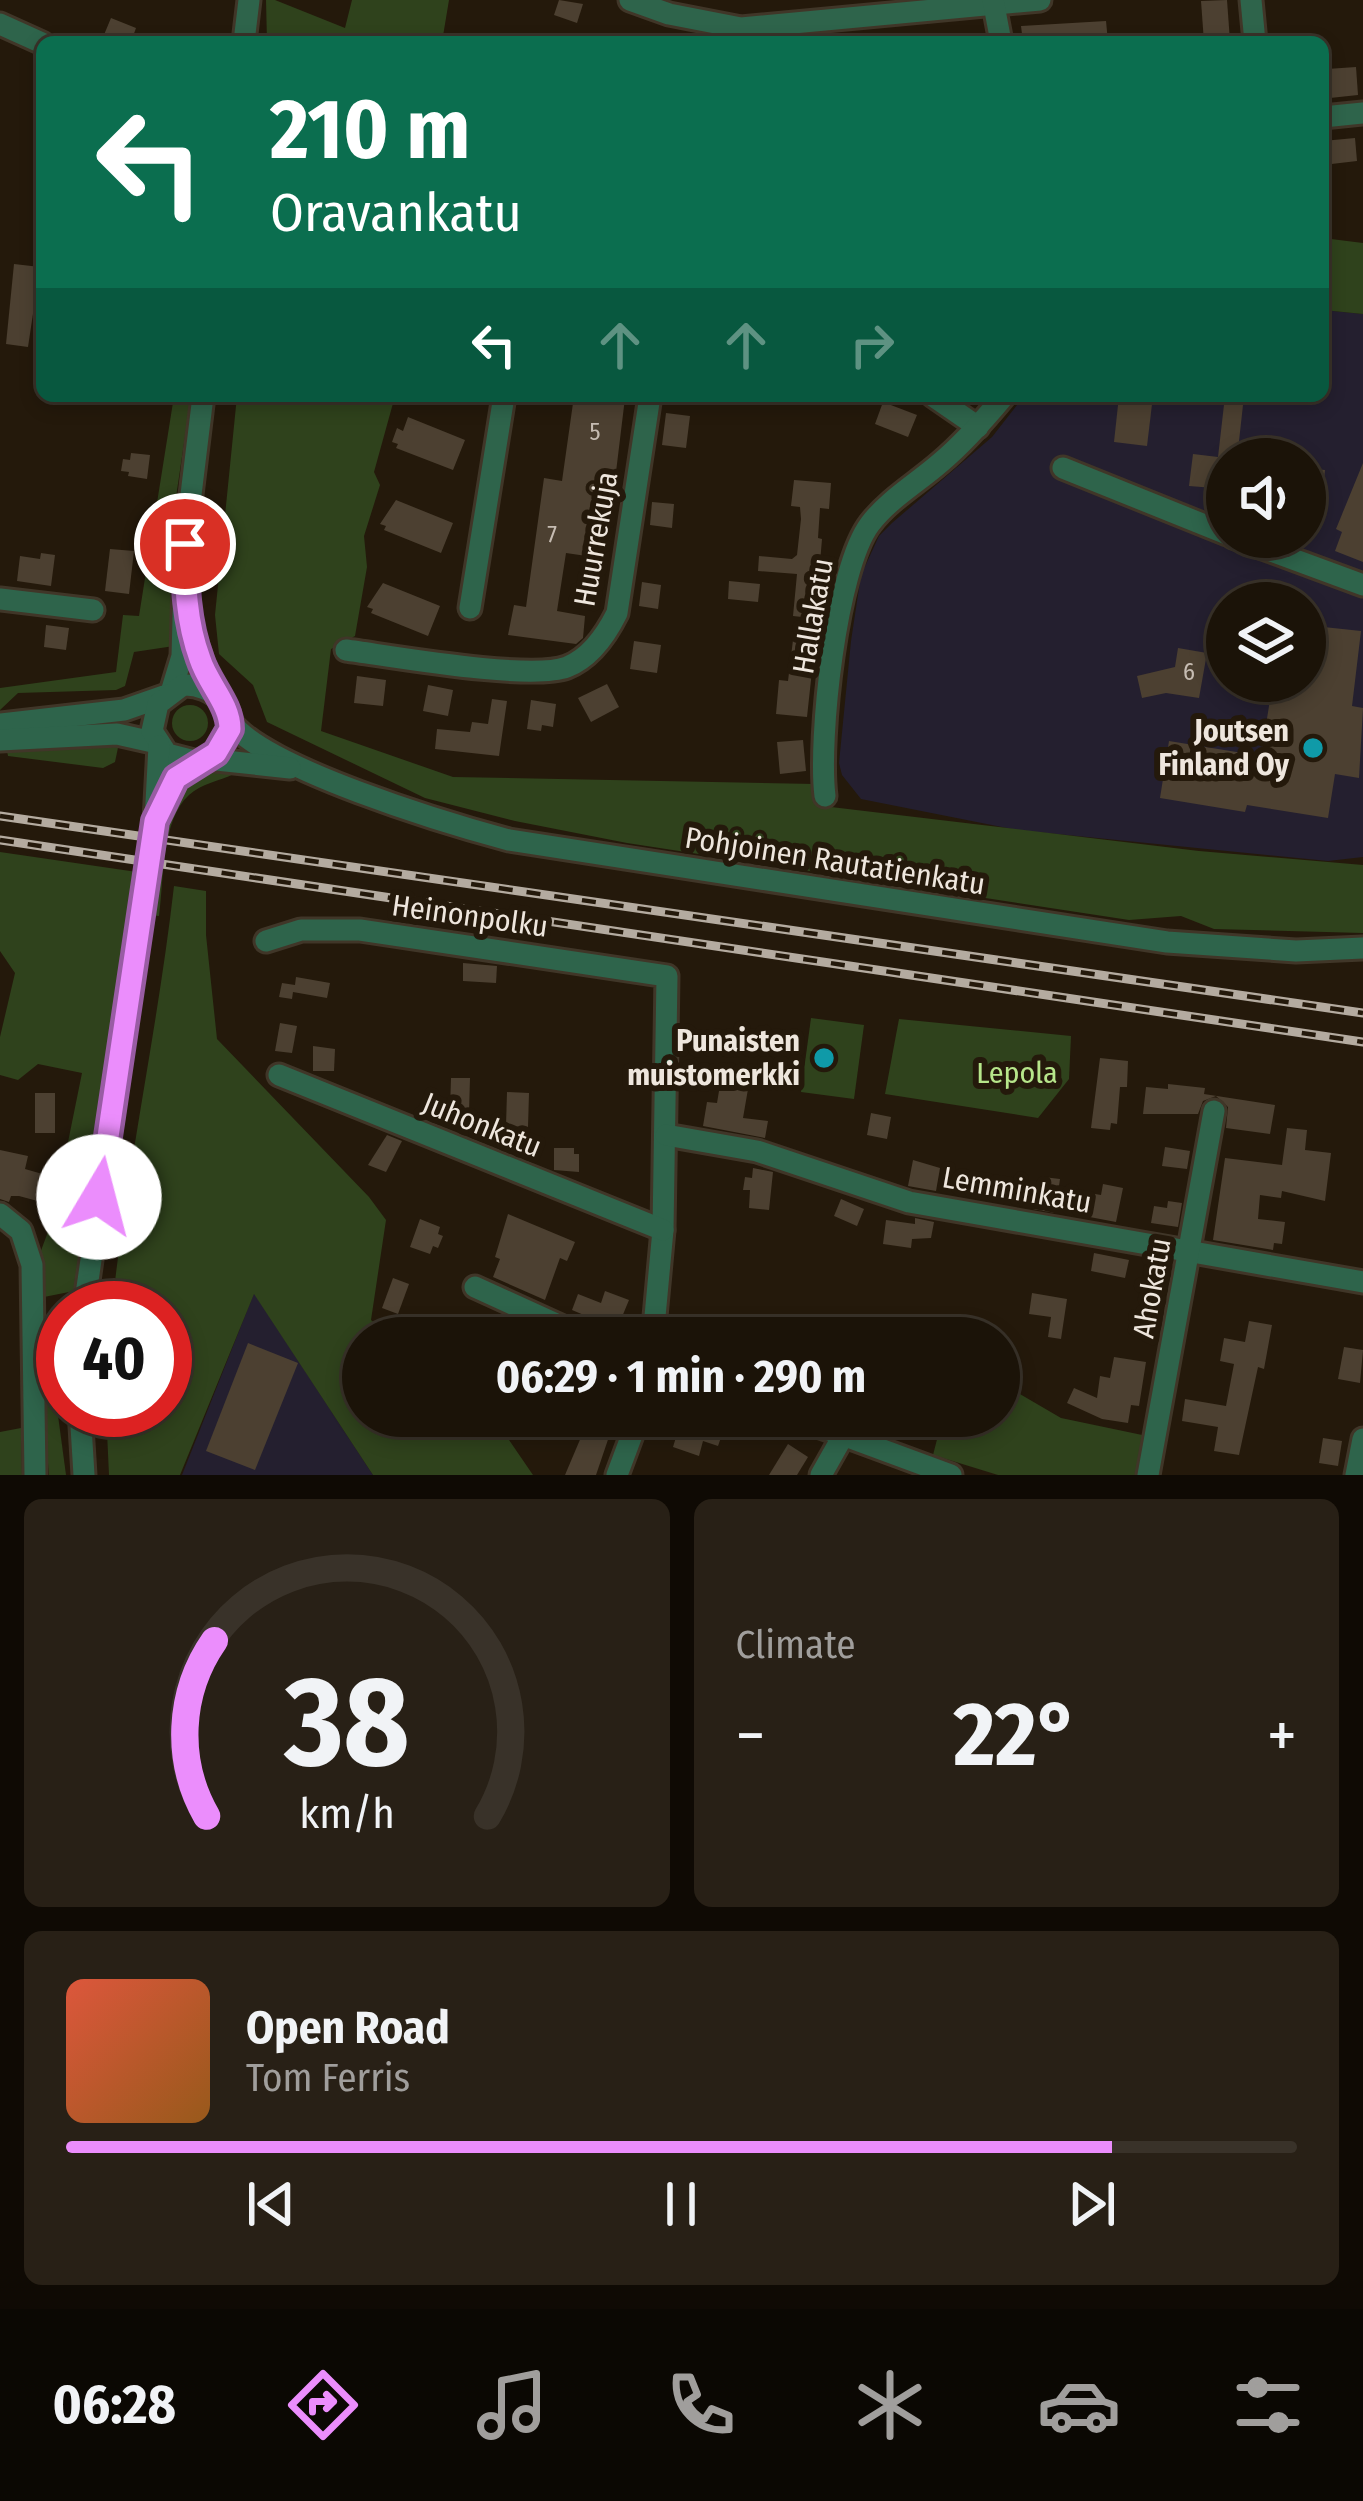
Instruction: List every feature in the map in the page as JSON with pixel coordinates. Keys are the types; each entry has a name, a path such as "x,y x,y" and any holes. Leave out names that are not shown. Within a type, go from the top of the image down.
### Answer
{"street":[{"path":"245,36 249,0"},
{"path":"630,0 709,33 1040,0"},
{"path":"1251,0 1254,36"},
{"path":"994,2 1000,36"},
{"path":"0,24 36,40"},
{"path":"1329,116 1363,112"},
{"path":"88,1281 155,821 158,745 153,718 180,673 185,544 202,402"},
{"path":"470,608 503,402"},
{"name":"Huurrekuja","path":"346,650 527,670 566,668 583,658 617,614 649,402"},
{"path":"942,402 978,427"},
{"name":"Hallakatu","path":"825,796 825,730 841,601 857,546 887,505 978,427 999,402"},
{"path":"1063,468 1206,526"},
{"path":"1290,558 1363,585"},
{"path":"0,598 93,610"},
{"path":"186,604 212,692"},
{"path":"0,724 124,710 193,684 212,692 225,704 230,721 223,746 176,778 155,821"},
{"name":"Pohjoinen Rautatienkatu","path":"230,721 253,742 309,771 458,826 566,851 1167,942 1295,951 1363,948"},
{"path":"0,740 124,734 158,745 176,758 202,760"},
{"name":"Pohjoinen Rautatienkatu","path":"202,760 309,771"},
{"name":"Heinonpolku","path":"266,941 301,930 342,929 667,976 666,1135"},
{"name":"Juhonkatu","path":"279,1075 663,1230"},
{"name":"Ahokatu","path":"1148,1475 1214,1111"},
{"path":"654,1317 666,1135"},
{"name":"Lemminkatu","path":"666,1135 757,1151 909,1202 1363,1282"},
{"path":"0,1214 21,1231 32,1265 35,1475"},
{"path":"475,1287 541,1317"},
{"path":"82,1437 84,1475"},
{"path":"617,1475 631,1437"},
{"path":"821,1475 842,1437"},
{"path":"846,1437 951,1475"},
{"path":"1356,1475 1363,1439"}],"shaded area":[{"path":"1329,311 1363,314 1363,857 1328,861 1017,830 861,799 842,775 839,763 851,641 861,575 879,536 992,437 1019,402 1329,402"},
{"path":"254,1293 342,1428 342,1437 348,1437 373,1475 182,1475"}],"green space":[{"path":"266,0 345,28 352,0 449,0 443,36 267,36"},
{"path":"1329,239 1363,243 1363,314 1329,311"},
{"path":"173,402 190,402 171,531 174,646 134,652 125,686 116,690 18,693 0,710 0,688 116,672 123,615 139,616"},
{"path":"236,402 393,402 374,472 380,485 364,536 367,567 355,636 331,649 321,731 453,777 815,784 817,794 831,807 1199,851 1363,865 1363,933 1214,929 1181,916 1129,920 627,843 425,798 267,722 253,685 219,654 215,615"},
{"path":"190,705 203,710 208,723 203,736 190,741 177,736 172,723 177,710"},
{"path":"47,742 119,743 115,762 103,768 8,756 7,751"},
{"path":"233,768 234,774 199,788 180,806 169,835 159,916 149,915 158,843 173,801 187,784 207,773"},
{"path":"0,852 137,872 80,1281 42,1281 39,1256 52,1221 82,1073 38,1064 18,1080 0,1075 0,1037 15,973 0,951"},
{"path":"174,886 206,891 217,1039 386,1220 371,1317 342,1317 342,1428 254,1294 180,1475 109,1475 107,1437 192,1437 192,1281 116,1281"},
{"path":"811,1018 864,1025 854,1099 801,1092"},
{"name":"Lepola","path":"899,1019 1071,1036 1069,1079 1038,1118 885,1094"},
{"path":"1020,1394 1061,1418 1147,1436 1139,1475 998,1475 933,1455 938,1437 1020,1437"},
{"path":"21,1428 22,1475 0,1475 0,1432"},
{"path":"46,1437 61,1437 66,1475 49,1475"},
{"path":"348,1437 507,1437 533,1475 373,1475"}],"building":[{"path":"559,0 583,4 577,23 554,15"},
{"path":"1227,0 1230,36 1204,36 1201,1"},
{"path":"111,18 136,28 133,36 104,36"},
{"path":"1106,21 1107,36 1022,36 1021,26"},
{"path":"1356,67 1358,95 1330,98 1329,69"},
{"path":"1355,138 1357,161 1329,164 1329,140"},
{"path":"14,264 36,267 28,347 6,344"},
{"path":"573,402 625,402 616,472 609,471 601,531 611,533 607,559 566,553 557,611 585,616 583,638 576,644 508,635 514,605 526,607 544,478 562,481"},
{"path":"883,402 917,415 908,437 875,424"},
{"path":"1118,402 1152,402 1147,446 1114,442"},
{"path":"1224,402 1243,402 1239,438 1220,438"},
{"path":"666,413 690,416 686,448 662,445"},
{"path":"408,417 465,440 453,470 396,448 398,444 392,442 397,428 403,431"},
{"path":"131,453 150,455 147,479 121,471 123,459 130,460"},
{"path":"1193,454 1206,456 1206,487 1189,486"},
{"path":"1363,463 1363,562 1335,551 1342,532 1336,529"},
{"path":"794,480 831,483 829,509 820,508 818,587 824,587 820,619 793,616 797,574 758,571 759,556 792,559 797,555 801,519 800,507 791,506"},
{"path":"396,500 453,523 441,553 384,530 386,526 380,524"},
{"path":"652,502 674,504 672,528 650,525"},
{"path":"110,549 134,551 129,594 105,591"},
{"path":"41,553 55,555 51,586 17,581 20,556 40,559"},
{"path":"729,581 760,584 758,602 728,599"},
{"path":"642,582 661,585 658,609 639,606"},
{"path":"383,583 440,606 428,636 371,613 373,609 367,607"},
{"path":"46,625 69,628 66,650 44,647"},
{"name":"Joutsen Finland Oy","path":"1326,627 1361,631 1352,706 1363,708 1359,778 1335,774 1328,818 1247,805 1245,812 1160,798 1169,741 1261,756 1270,702 1326,702"},
{"path":"793,640 815,643 807,717 776,714 779,680 788,681"},
{"path":"634,641 661,645 657,673 630,669"},
{"path":"1178,648 1206,653 1199,698 1166,693 1142,698 1137,676 1175,667"},
{"path":"357,676 386,680 383,706 354,703"},
{"path":"607,684 619,707 591,722 578,698"},
{"path":"428,685 453,690 448,716 423,711"},
{"path":"492,699 507,701 499,756 435,749 437,729 470,732 472,722 488,724"},
{"path":"531,700 556,704 553,727 527,729"},
{"path":"803,740 806,771 780,774 777,742"},
{"path":"463,963 497,966 496,983 463,981"},
{"path":"296,977 330,983 327,998 293,992 292,999 279,997 282,983 295,985"},
{"path":"280,1023 297,1026 292,1053 275,1051"},
{"path":"313,1046 335,1049 334,1071 313,1071"},
{"path":"1100,1058 1128,1061 1127,1087 1120,1087 1117,1124 1111,1123 1110,1130 1091,1128"},
{"path":"451,1078 470,1078 469,1113 450,1112"},
{"path":"1168,1084 1275,1105 1270,1134 1226,1128 1228,1107 1216,1096 1203,1101 1198,1114 1143,1114 1146,1087 1168,1089"},
{"path":"720,1085 748,1089 743,1118 768,1121 765,1138 703,1126 707,1102 717,1103"},
{"path":"507,1092 529,1093 528,1127 506,1126"},
{"path":"35,1093 55,1093 55,1133 35,1133"},
{"path":"871,1113 891,1117 887,1139 867,1135"},
{"path":"1287,1128 1307,1130 1305,1150 1331,1153 1325,1201 1282,1191 1281,1198 1260,1195 1258,1219 1285,1222 1282,1244 1274,1243 1273,1250 1213,1240 1225,1158 1282,1165"},
{"path":"387,1135 402,1141 386,1172 368,1165"},
{"path":"1165,1147 1190,1151 1187,1169 1162,1166"},
{"path":"554,1148 574,1148 574,1154 579,1154 579,1172 554,1170"},
{"path":"0,1150 28,1156 25,1169 53,1177 45,1203 19,1196 11,1196 9,1202 0,1199"},
{"path":"913,1160 940,1168 936,1191 908,1186"},
{"path":"753,1168 773,1172 769,1210 749,1208 750,1190 743,1190"},
{"path":"1043,1177 1060,1179 1055,1213 1033,1209"},
{"path":"1103,1184 1123,1188 1116,1222 1079,1215 1083,1192 1101,1195"},
{"path":"841,1199 864,1209 857,1226 834,1216"},
{"path":"1168,1201 1182,1203 1178,1227 1151,1223 1154,1206 1167,1208"},
{"path":"508,1214 575,1242 567,1261 560,1258 545,1300 493,1277"},
{"path":"915,1218 934,1222 931,1238 912,1239 911,1248 883,1244 886,1220 915,1224"},
{"path":"420,1219 440,1227 438,1234 443,1236 430,1254 410,1247"},
{"path":"1094,1253 1129,1260 1125,1278 1091,1271"},
{"path":"393,1278 409,1284 398,1314 382,1308"},
{"path":"605,1291 629,1300 622,1317 589,1317 572,1310 578,1294 601,1303"},
{"path":"1032,1293 1067,1299 1061,1339 1048,1337 1051,1317 1029,1314"},
{"path":"1249,1321 1272,1325 1264,1369 1258,1367 1239,1455 1214,1451 1218,1427 1182,1421 1185,1399 1226,1406 1234,1364 1220,1361 1224,1338 1245,1342"},
{"path":"248,1343 298,1363 255,1470 206,1451"},
{"path":"1344,1347 1363,1350 1360,1383 1338,1379"},
{"path":"1114,1357 1146,1362 1139,1406 1131,1405 1128,1423 1102,1419 1067,1403 1074,1388 1097,1398 1100,1376 1110,1378"},
{"path":"581,1437 609,1437 596,1475 565,1475"},
{"path":"676,1437 721,1437 718,1446 703,1441 699,1456 673,1447"},
{"path":"1323,1438 1342,1441 1338,1466 1319,1463"},
{"path":"788,1444 808,1457 797,1475 769,1475"}],"railway":[{"path":"0,816 1363,1013"},
{"path":"0,840 1363,1042"}],"place":[{"name":"Joutsen Finland Oy","path":"1313,748"},
{"name":"Punaisten muistomerkki","path":"824,1058"}],"route":[{"path":"99,1197 155,821 176,778 216,753 230,729 225,704 212,692 198,656 186,604 185,544"}]}
